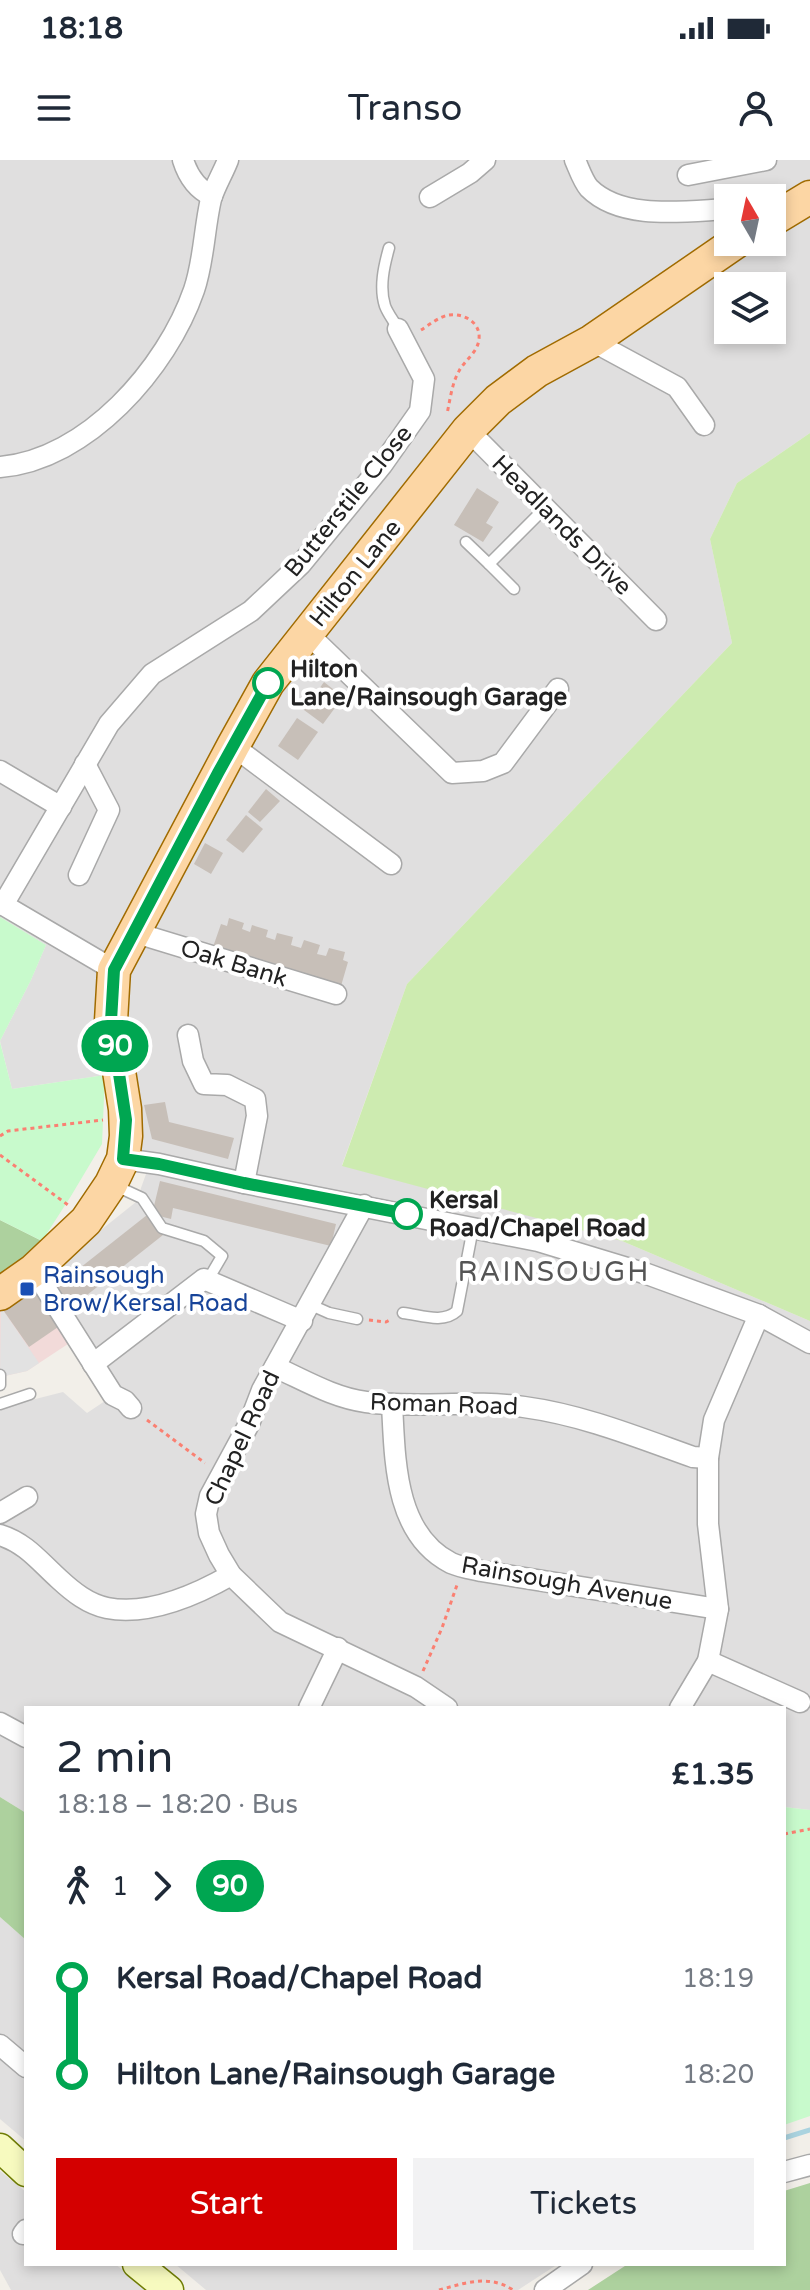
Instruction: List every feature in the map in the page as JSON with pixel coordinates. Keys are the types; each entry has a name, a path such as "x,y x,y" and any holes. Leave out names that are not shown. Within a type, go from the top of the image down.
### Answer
{"main road":[{"path":"786,212 810,197"},
{"name":"Hilton Lane","path":"117,1171 126,1120 111,1021 114,970 268,683 458,422 498,400 537,371 592,341 716,256"},
{"path":"0,1294 34,1270 86,1221 117,1171"}],"street":[{"path":"183,160 201,191 212,196"},
{"path":"0,467 19,466 42,458 75,440 107,417 143,382 170,344 192,296 212,196 228,160"},
{"path":"430,197 470,173 485,160"},
{"path":"575,160 587,186 605,200 649,212 714,210"},
{"path":"688,175 766,160"},
{"name":"Butterstile Close","path":"2,904 109,724 152,674 251,611 301,564 382,465 420,411 424,379 401,334"},
{"path":"592,341 677,387 704,425"},
{"name":"Headlands Drive","path":"458,422 656,620"},
{"path":"307,633 452,773 483,771 503,763 558,689"},
{"path":"233,746 391,864"},
{"path":"79,875 109,810 85,764"},
{"path":"0,771 61,807"},
{"path":"2,904 114,970"},
{"name":"Oak Bank","path":"133,932 336,994"},
{"path":"188,1035 193,1061 204,1084 227,1085 255,1099 257,1116 244,1183"},
{"path":"117,1171 159,1164 538,1241 647,1274 759,1315 810,1343"},
{"name":"Chapel Road","path":"364,1205 262,1390 249,1424 210,1496 206,1514 209,1533 231,1575 280,1622 416,1687 444,1706"},
{"path":"34,1270 113,1395 131,1408"},
{"path":"93,1364 204,1279 306,1313"},
{"path":"681,1706 708,1661 718,1609 708,1524 708,1458 714,1420 759,1315"},
{"name":"Roman Road","path":"275,1367 336,1395 364,1402 466,1402 524,1407 589,1419 693,1457 708,1458"},
{"name":"Rainsough Avenue","path":"392,1404 394,1448 405,1508 416,1532 429,1547 452,1563 481,1571 718,1609"},
{"path":"0,1513 27,1497"},
{"path":"0,1535 26,1547 77,1594 108,1608 136,1608 173,1602 231,1575"},
{"path":"310,1706 338,1648"},
{"path":"708,1661 800,1702"},
{"path":"0,1723 24,1736"},
{"path":"0,2045 24,2065"},
{"path":"0,2148 24,2170"},
{"path":"786,2171 810,2165"},
{"path":"139,2266 169,2290"},
{"path":"545,2290 579,2266"}],"lane":[{"path":"389,248 382,292 385,308 401,334"},
{"path":"489,564 546,507"},
{"path":"466,542 514,589"},
{"path":"117,1171 142,1198 162,1228 204,1241 222,1256 212,1273 204,1279"},
{"path":"403,1313 443,1319 457,1311 473,1228"},
{"path":"306,1313 329,1313 357,1319"},
{"path":"0,1375 0,1385"},
{"path":"0,1404 30,1394"}],"path":[{"path":"401,334 447,315 463,315 473,320 479,339 475,351 459,371 458,422"},
{"path":"0,1136 8,1131 109,1119 126,1120"},
{"path":"0,1155 72,1207 86,1221"},
{"path":"357,1319 386,1322 403,1313"},
{"path":"131,1408 222,1475"},
{"path":"416,1687 442,1628 461,1566"},
{"path":"786,1834 810,1829"},
{"path":"439,2290 488,2280 503,2283 513,2290"}],"shaded area":[{"path":"0,160 810,160 810,433 737,483 710,539 732,643 407,984 342,1165 622,1241 810,1321 810,1810 786,1807 786,1706 24,1706 24,1812 0,1797 0,1408 63,1392 87,1413 111,1397 36,1282 136,1202 146,1174 105,1075 12,1089 0,1041 46,945 0,917"},
{"path":"34,1285 74,1340 27,1371 0,1377 0,1308"},
{"path":"1,1307 39,1363 27,1371 0,1377"},
{"path":"0,1917 24,1938 24,2139 0,2119"},
{"path":"0,2171 24,2190 24,2266 118,2266 148,2290 11,2290 0,2270"},
{"path":"177,2266 555,2266 518,2290 206,2290"}],"green space":[{"path":"810,433 810,1321 622,1241 342,1166 407,984 732,643 710,539 737,483"},
{"path":"0,917 46,945 0,1041"},
{"path":"0,1042 12,1089 105,1075 102,1144 42,1241 0,1220"},
{"path":"0,1220 42,1241 29,1255 0,1276"},
{"path":"0,1797 24,1812 24,1938 0,1917"},
{"path":"786,1807 810,1810 810,2116 786,2124"},
{"path":"810,2183 810,2290 588,2290 625,2266 786,2266 786,2190"}],"building":[{"path":"477,488 499,502 486,523 493,527 483,542 454,525"},
{"path":"324,682 343,697 323,724 304,710"},
{"path":"297,718 318,732 298,760 278,746"},
{"path":"266,789 280,801 260,822 248,812"},
{"path":"246,815 263,829 243,853 226,840"},
{"path":"205,843 223,853 211,874 194,864"},
{"path":"229,918 244,923 242,929 250,932 252,925 268,930 266,937 275,940 277,933 293,937 291,945 301,948 304,940 320,945 317,954 326,956 329,948 345,952 343,960 348,962 341,986 213,947 221,924 227,926"},
{"path":"165,1102 169,1122 234,1138 228,1159 152,1139 144,1105"},
{"path":"160,1181 336,1224 331,1246 173,1208 171,1219 155,1215 153,1210"},
{"path":"147,1215 163,1235 68,1310 52,1290"},
{"path":"34,1285 61,1325 29,1347 1,1307"}],"waterway":[{"path":"786,2137 810,2130"}],"bus line":[{"name":"90","path":"268,683 114,970 111,1021 126,1120 123,1159 407,1214"}],"place":[{"name":"Hilton Lane/Rainsough Garage","path":"268,683"},
{"name":"Kersal Road/Chapel Road","path":"407,1214"},
{"name":"Rainsough Brow/Kersal Road","path":"27,1289"}],"district":[{"name":"RAINSOUGH","path":"554,1271"}]}
